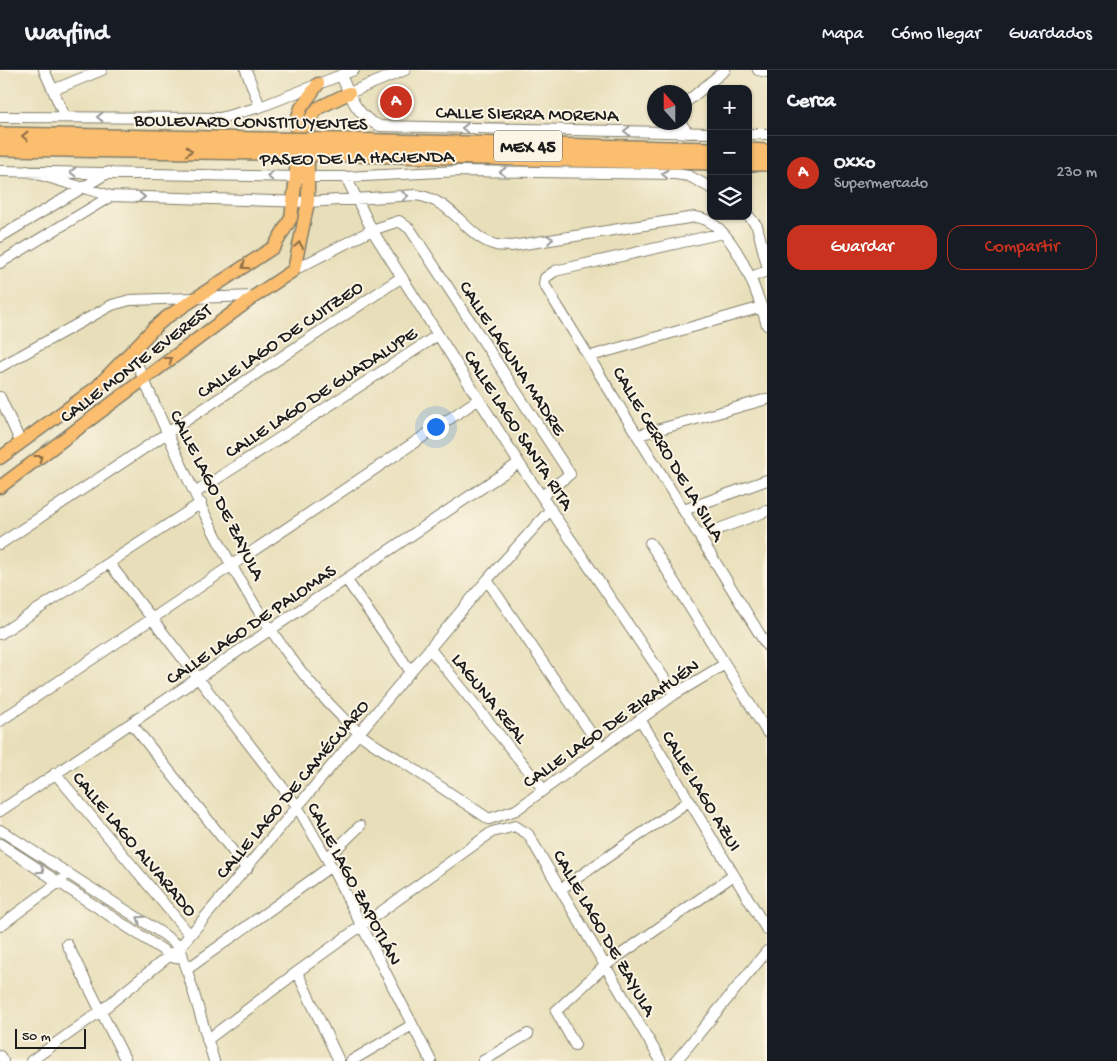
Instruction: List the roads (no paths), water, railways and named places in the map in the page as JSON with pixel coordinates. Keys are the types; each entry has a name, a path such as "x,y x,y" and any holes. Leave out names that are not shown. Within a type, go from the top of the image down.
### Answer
{"highway":[{"name":"BOULEVARD CONSTITUYENTES","path":"0,135 707,162"},
{"name":"BOULEVARD CONSTITUYENTES","path":"0,148 266,146"},
{"name":"BOULEVARD CONSTITUYENTES","path":"346,148 707,150"},
{"path":"752,151 767,152"},
{"path":"752,163 767,163"}],"main road":[{"name":"CALLE MONTE EVEREST","path":"0,487 255,296 294,270 308,202 302,177 297,119 301,108 318,84"},
{"name":"CALLE MONTE EVEREST","path":"0,458 96,387 155,327 274,247 291,218 302,177 311,118 318,108 349,93"}],"street":[{"path":"44,70 65,117"},
{"path":"53,90 102,70"},
{"path":"246,70 260,107"},
{"path":"0,117 220,118 260,107 354,70"},
{"path":"349,93 405,70"},
{"path":"692,97 725,70"},
{"path":"758,70 767,72"},
{"name":"CALLE SIERRA MORENA","path":"341,75 349,93 367,121 380,126 707,133"},
{"path":"752,134 767,134"},
{"name":"PASEO DE LA HACIENDA","path":"0,171 302,177 346,177 459,171 675,174 689,176 707,186"},
{"path":"27,171 111,196 294,202 416,196 431,198 442,204 483,239 496,245 512,246 695,217 704,218 723,233 751,277 767,325"},
{"path":"0,237 109,172"},
{"name":"CALLE LAGO SANTA RITA","path":"346,177 372,230 519,464 551,508 675,694"},
{"path":"0,262 111,196"},
{"path":"752,218 762,226 767,265"},
{"name":"CALLE MONTE EVEREST","path":"294,270 372,230 399,221 410,229"},
{"name":"CALLE LAGUNA MADRE","path":"410,229 570,474 542,496"},
{"name":"CALLE CERRO DE LA SILLA","path":"723,233 555,272 545,278 547,289 591,356 700,536 765,638"},
{"path":"751,277 767,271"},
{"name":"CALLE LAGO DE CUITZEO","path":"0,544 402,277"},
{"path":"0,367 112,305 130,300 199,296 255,296"},
{"path":"591,356 762,307"},
{"name":"CALLE LAGO DE GUADALUPE","path":"195,493 438,335"},
{"name":"CALLE LAGO DE ZAYULA","path":"132,352 195,493 233,565 271,629 315,688 360,734 489,819"},
{"path":"0,397 21,443"},
{"path":"0,721 479,399"},
{"path":"639,436 767,399"},
{"name":"CALLE LAGO DE PALOMAS","path":"0,811 519,464"},
{"path":"684,510 767,480"},
{"path":"0,634 201,503"},
{"name":"CALLE LAGO DE CAMÉCUARO","path":"31,1061 102,1010 180,947 487,580 551,508"},
{"path":"700,536 767,511"},
{"path":"650,543 767,732"},
{"name":"CALLE LAGO ZAPOTLÁN","path":"109,564 297,806 329,862 431,1061"},
{"path":"346,579 411,672"},
{"path":"487,580 601,748"},
{"name":"LAGUNA REAL","path":"430,649 543,790"},
{"name":"CALLE LAGO DE ZIRAHUÉN","path":"489,819 516,810 675,694 725,664"},
{"name":"CALLE LAGO AZUI","path":"640,719 767,930"},
{"path":"132,724 246,869"},
{"name":"CALLE LAGO ALVARADO","path":"55,773 190,935"},
{"path":"561,889 689,801"},
{"name":"CALLE LAGO DE ZIRAHUÉN","path":"514,826 516,810"},
{"path":"489,819 492,832"},
{"path":"185,967 329,862 360,826"},
{"path":"207,1040 297,972 492,832 514,826"},
{"name":"CALLE LAGO DE ZAYULA","path":"514,826 528,834 661,1061"},
{"path":"0,830 68,872 180,947 214,1061"},
{"path":"0,844 171,955 185,967"},
{"path":"0,926 61,883 68,872"},
{"path":"575,1045 556,1011 606,965 734,875"},
{"path":"67,944 102,1010 126,1061"},
{"path":"676,1061 767,952"},
{"path":"297,972 340,1061"},
{"path":"351,1061 412,1025"},
{"path":"483,1061 528,1034"},
{"path":"0,1056 3,1061"}],"place":[{"name":"Oxxo","path":"396,102"}]}
